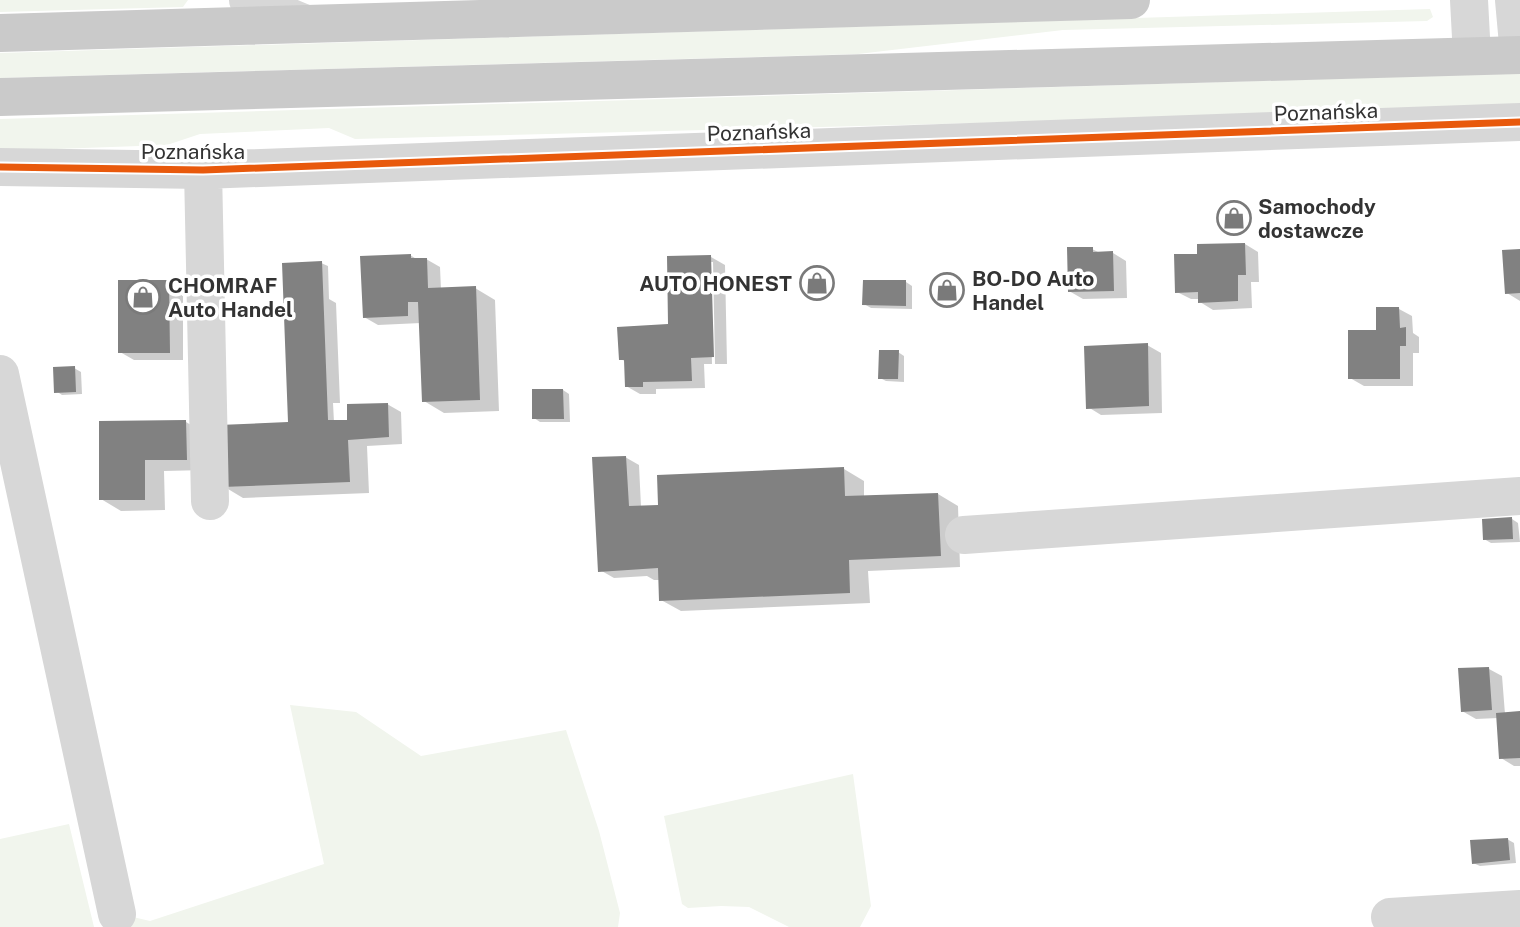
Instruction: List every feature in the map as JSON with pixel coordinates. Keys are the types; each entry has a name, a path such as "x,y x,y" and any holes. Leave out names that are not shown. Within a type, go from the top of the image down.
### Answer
{"main road":[{"path":"0,33 306,24 425,10 1131,0"},
{"path":"0,97 1519,55"}],"street":[{"path":"248,0 306,24"},
{"path":"1469,0 1472,56"},
{"path":"1514,0 1519,55"},
{"name":"Poznańska","path":"0,167 203,170 1520,122"},
{"path":"203,170 210,501"},
{"path":"0,374 117,914"},
{"path":"964,535 1520,496"},
{"path":"1390,917 1520,909"}],"shaded area":[{"path":"0,0 188,0 183,7 0,12"},
{"path":"1430,9 1433,17 1427,21 1063,30 858,54 0,78 0,53"},
{"path":"1520,73 1520,109 355,139 329,128 200,134 167,145 0,151 0,119"},
{"path":"290,705 356,712 421,756 566,730 599,831 620,913 618,927 103,927 133,917 150,921 324,864"},
{"path":"853,774 871,906 860,927 789,927 749,907 688,908 682,904 664,816"},
{"path":"69,824 94,927 0,927 0,839"}],"building":[{"path":"1245,243 1246,275 1238,275 1238,301 1198,303 1198,292 1175,293 1174,254 1197,254 1197,244"},
{"path":"1067,247 1093,247 1093,252 1113,251 1114,291 1068,292"},
{"path":"1520,249 1520,293 1505,294 1502,250"},
{"path":"411,254 411,258 427,258 428,288 476,286 480,400 422,402 418,302 408,302 408,316 363,318 360,256"},
{"path":"711,255 714,357 691,358 692,381 643,382 643,387 625,387 624,360 619,360 617,327 668,324 667,256"},
{"path":"322,261 328,420 347,420 347,404 388,403 389,437 348,440 350,482 222,487 219,425 288,422 282,263"},
{"path":"118,280 169,280 170,353 118,353"},
{"path":"863,280 906,280 906,306 862,305"},
{"path":"1376,307 1399,307 1400,328 1406,327 1406,346 1400,346 1400,379 1348,379 1348,330 1376,330"},
{"path":"1148,343 1149,406 1086,409 1084,346"},
{"path":"879,350 899,350 898,379 878,379"},
{"path":"75,366 76,392 54,393 53,367"},
{"path":"532,389 563,389 564,419 532,419"},
{"path":"186,420 187,460 145,460 145,500 99,500 99,421"},
{"path":"626,456 629,506 658,505 657,475 844,467 845,496 938,493 941,556 849,560 850,593 659,601 658,568 598,572 592,457"},
{"path":"1512,517 1513,539 1483,540 1482,519"},
{"path":"1489,667 1492,710 1461,712 1458,668"},
{"path":"1520,711 1520,758 1499,759 1496,713"},
{"path":"1508,838 1510,860 1472,864 1470,840"}],"cycle path":[{"path":"0,167 203,170 1520,122"}],"place":[{"name":"Samochody dostawcze","path":"1234,218"},
{"name":"AUTO HONEST","path":"817,283"},
{"name":"BO-DO Auto Handel","path":"947,290"},
{"name":"CHOMRAF Auto Handel","path":"143,297"}]}
